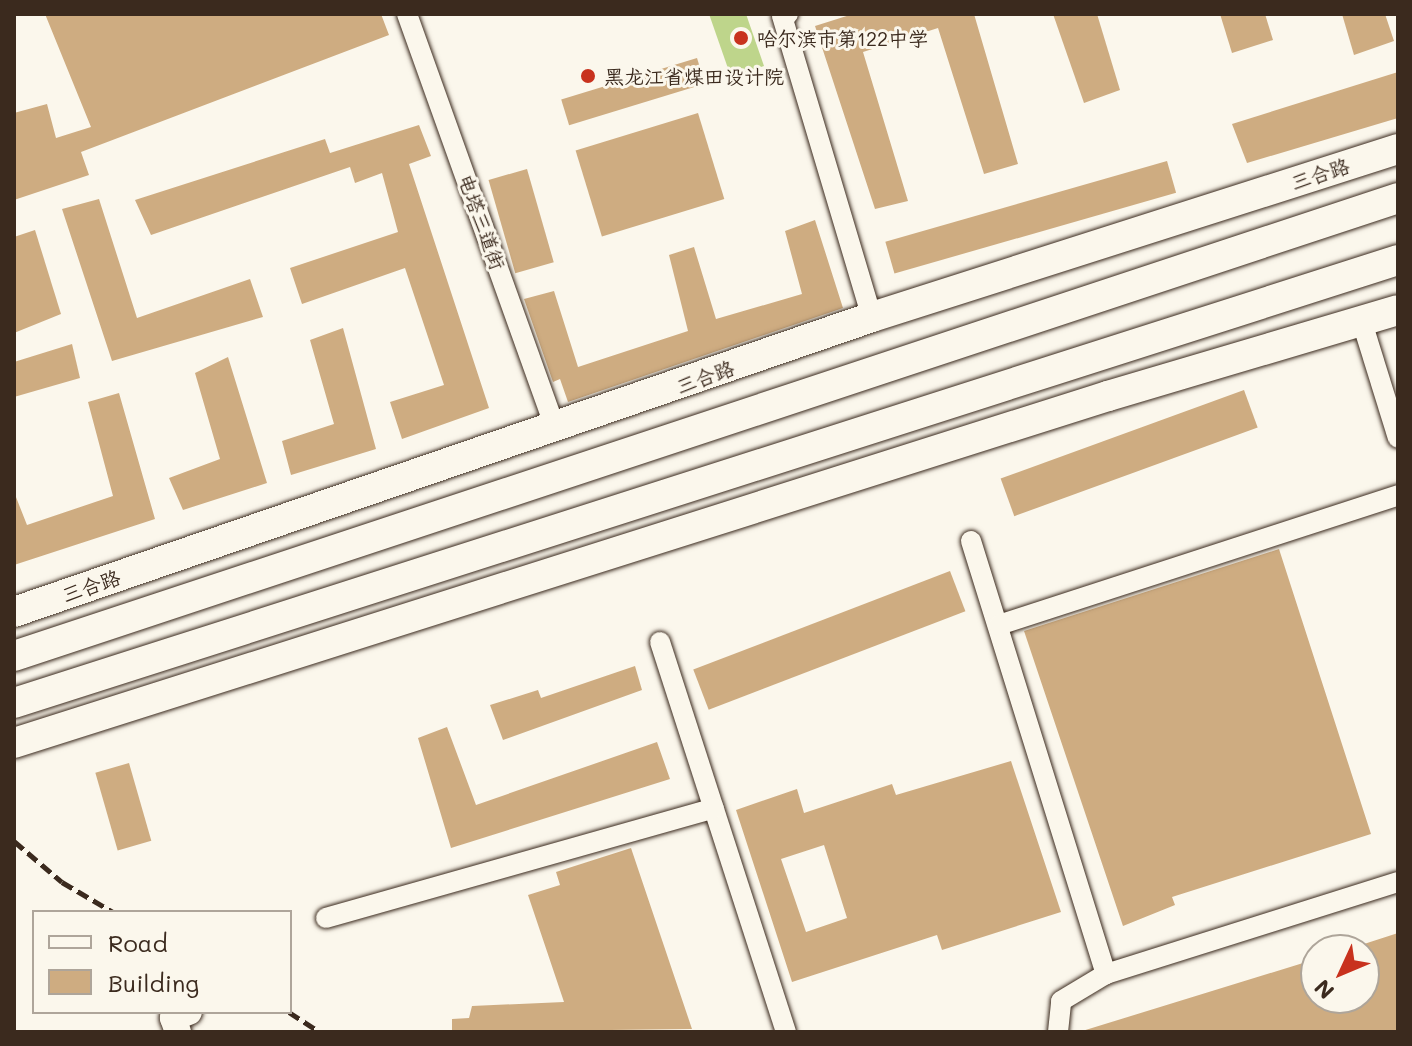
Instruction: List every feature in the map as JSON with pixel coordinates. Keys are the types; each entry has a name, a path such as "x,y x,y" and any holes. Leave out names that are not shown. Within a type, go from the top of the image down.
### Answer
{"highway":[{"name":"三合路","path":"14,612 556,430 872,317 1398,149"},
{"path":"1292,232 1398,175"},
{"path":"14,656 1398,198"},
{"path":"14,703 886,428 1398,260"},
{"path":"14,743 1108,396 1398,310"},
{"path":"886,428 1108,396"}],"main road":[{"path":"178,1032 173,1018 186,1014"}],"street":[{"name":"电塔三道街","path":"407,14 556,430"},
{"path":"788,14 782,16 872,317"},
{"path":"1362,322 1398,438"},
{"path":"999,625 1398,495"},
{"path":"971,541 1106,974"},
{"path":"660,642 786,1032"},
{"path":"326,918 714,808"},
{"path":"1058,1032 1061,1001 1106,974 1398,882"}],"green space":[{"name":"哈尔滨市第122中学","path":"709,14 746,14 764,66 731,77"}],"building":[{"path":"45,14 381,14 389,35 81,152 89,175 14,200 14,113 47,104 56,138 91,127"},
{"path":"853,14 974,14 1018,164 984,174 938,28 863,52 908,201 875,209 815,26"},
{"path":"1053,14 1097,14 1120,90 1084,103"},
{"path":"1220,14 1265,14 1273,40 1232,53"},
{"path":"1342,14 1385,14 1394,41 1354,55"},
{"path":"697,58 705,84 569,125 561,100"},
{"path":"1398,72 1398,118 1247,163 1232,124"},
{"path":"698,113 724,199 602,236 576,150"},
{"path":"419,125 431,156 409,164 489,408 402,439 390,402 444,385 405,268 302,304 290,268 398,232 382,173 355,183 350,167 151,235 135,200 325,139 330,153"},
{"path":"1167,161 1176,193 894,273 885,242"},
{"path":"527,169 554,262 515,273 489,180"},
{"path":"99,199 137,318 250,279 263,317 112,361 62,209"},
{"path":"815,220 843,308 568,402 560,379 553,382 524,299 554,291 578,367 688,331 669,255 694,247 716,319 802,294 785,231"},
{"path":"35,230 61,314 14,333 14,237"},
{"path":"343,328 376,449 291,475 282,441 334,424 310,340"},
{"path":"72,344 80,378 14,397 14,362"},
{"path":"228,357 267,483 183,510 169,478 220,459 195,373"},
{"path":"1244,390 1258,428 1014,516 1001,479"},
{"path":"119,393 155,519 14,565 14,492 27,525 113,496 88,402"},
{"path":"1279,549 1371,834 1172,897 1175,905 1123,926 1024,631"},
{"path":"950,571 965,611 709,710 693,670"},
{"path":"635,666 642,690 503,740 490,705 538,690 541,698"},
{"path":"447,727 476,805 657,742 670,779 451,848 418,738"},
{"path":"1011,761 1061,912 942,950 937,935 792,982 736,810 797,789 804,813 892,784 896,795","holes":["824,845 847,918 806,932 781,859"]},
{"path":"129,763 151,841 118,851 95,773"},
{"path":"631,848 692,1029 452,1032 452,1019 469,1018 472,1006 564,1002 528,895 560,885 556,872"},
{"path":"1398,933 1398,1032 1079,1032 1300,964 1300,1014 1380,1014 1380,939"}],"railway":[{"path":"14,841 62,882 110,910"},
{"path":"292,1014 320,1032"}],"place":[{"name":"哈尔滨市第122中学","path":"741,38"},
{"name":"黑龙江省煤田设计院","path":"588,76"}]}
